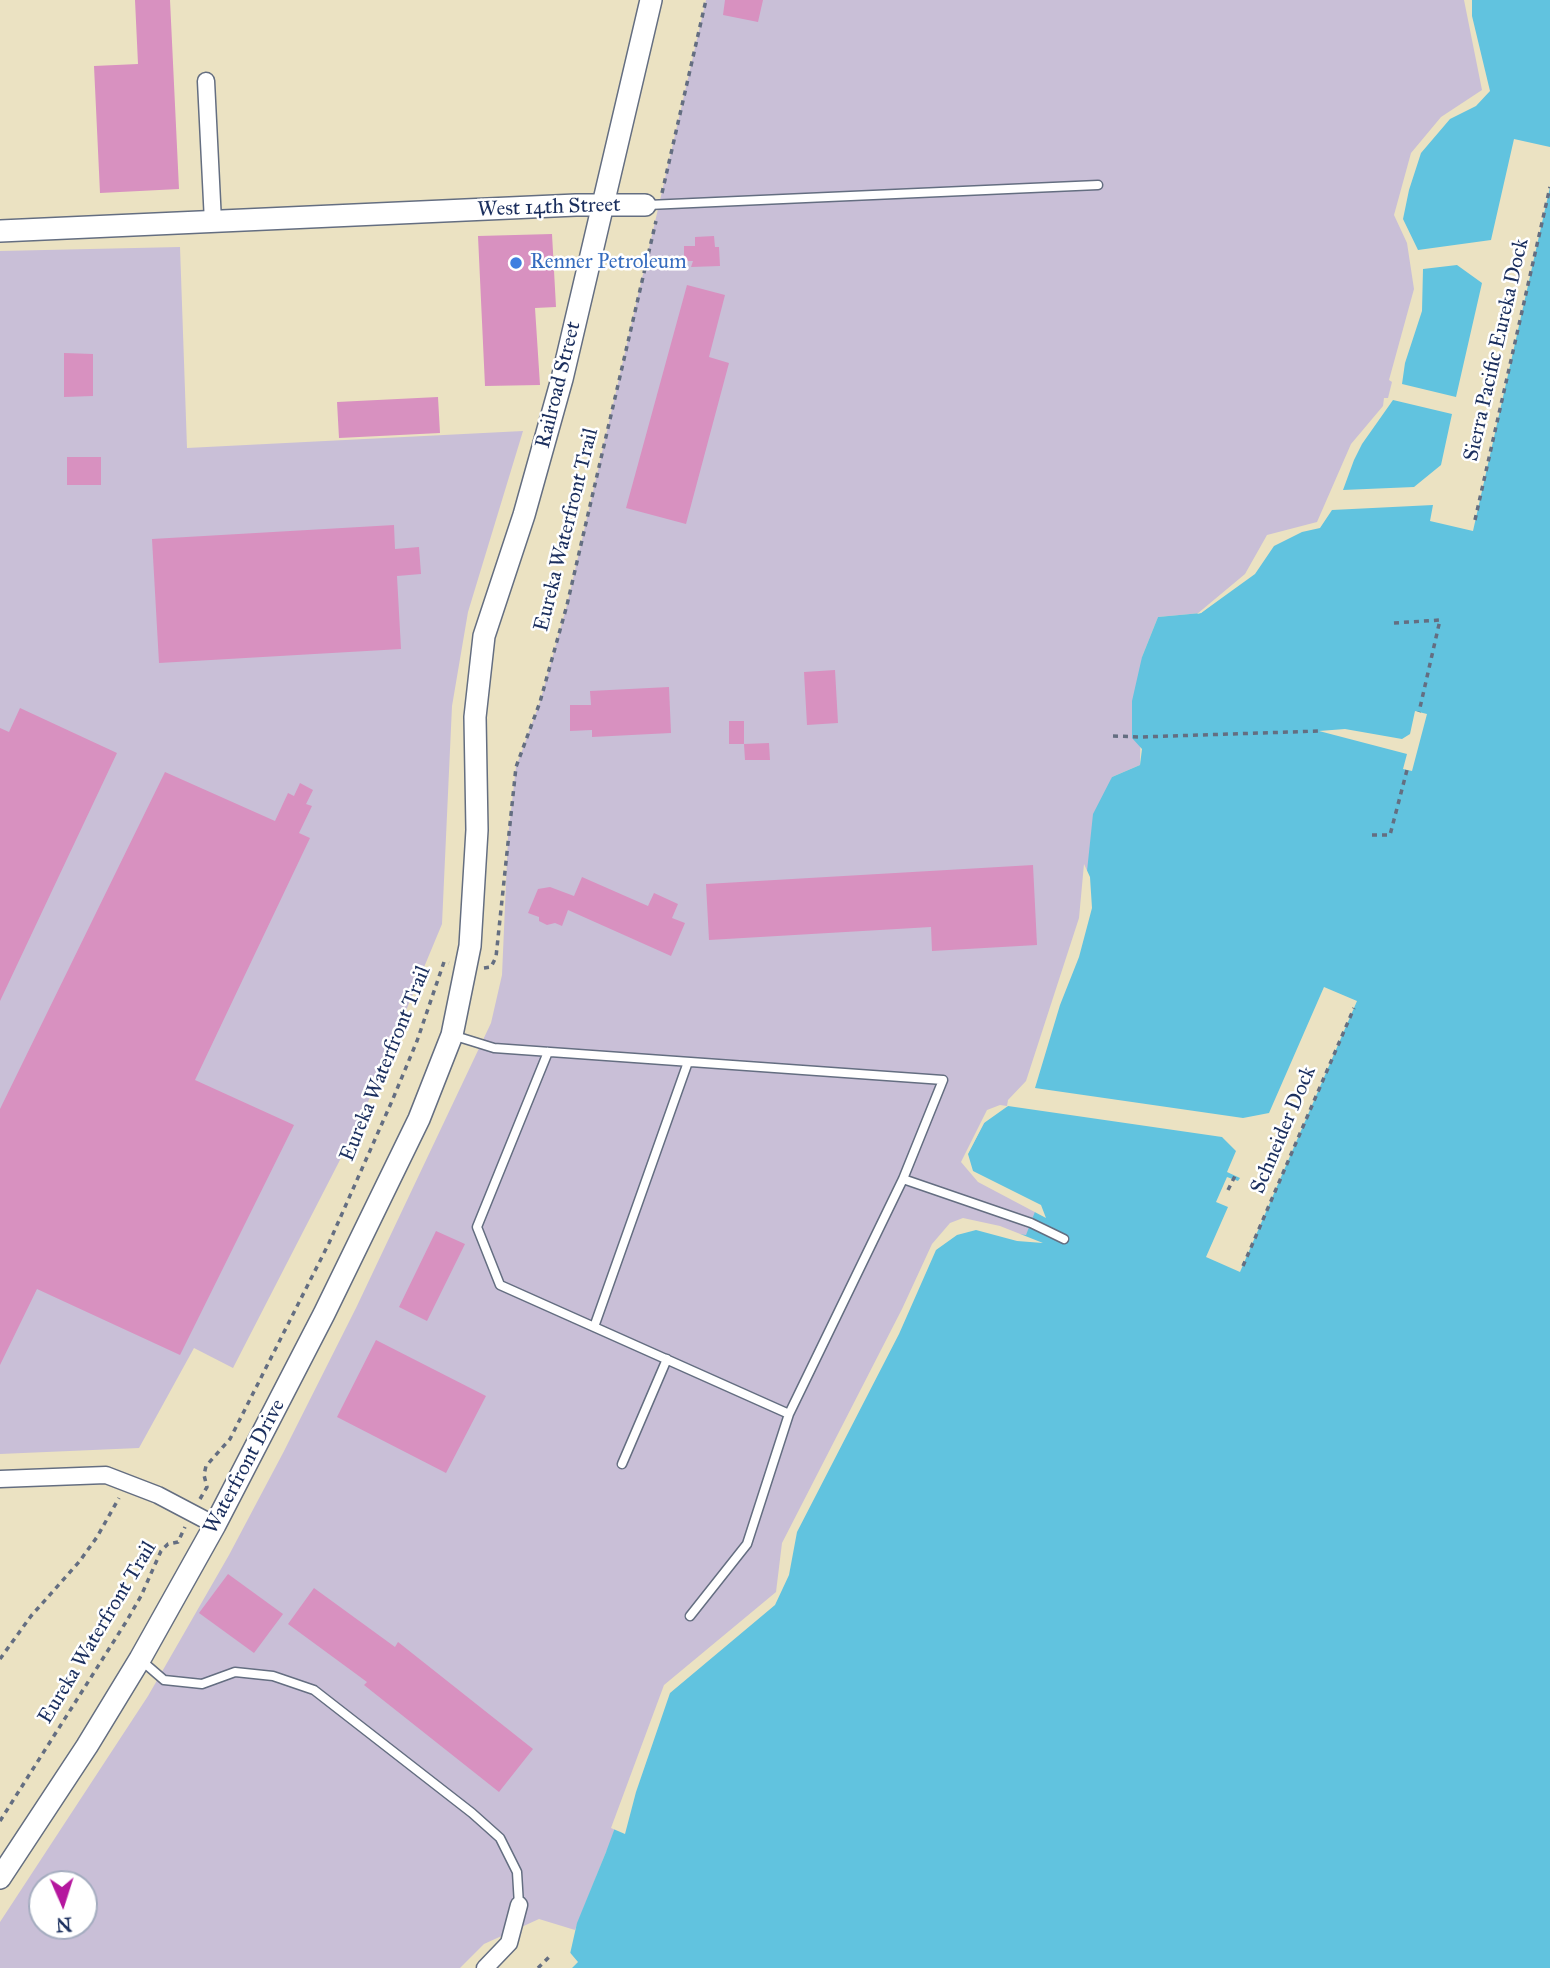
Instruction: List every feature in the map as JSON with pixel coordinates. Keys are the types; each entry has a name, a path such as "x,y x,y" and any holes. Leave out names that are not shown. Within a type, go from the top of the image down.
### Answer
{"street":[{"name":"Railroad Street","path":"468,964 477,830 475,704 484,636 545,444 651,0"},
{"path":"206,81 213,222"},
{"name":"West 14th Street","path":"0,231 652,205"},
{"name":"Waterfront Drive","path":"0,1878 87,1746 140,1659 215,1525 324,1314 407,1144 452,1035 468,964"},
{"path":"0,1479 107,1475 158,1494 215,1525"},
{"path":"485,1968 509,1942 519,1905"}],"lane":[{"name":"West 14th Street","path":"652,205 1098,186"},
{"path":"452,1035 494,1048 943,1080 903,1179 789,1414 747,1544 690,1616"},
{"path":"548,1052 477,1227 500,1285 789,1414"},
{"path":"594,1327 688,1062"},
{"path":"903,1179 1031,1223 1064,1239"},
{"path":"622,1464 667,1359"},
{"path":"140,1659 164,1680 202,1684 235,1672 273,1676 314,1690 472,1813 500,1838 517,1872 519,1905"}],"path":[{"name":"Eureka Waterfront Trail","path":"0,1821 120,1632 161,1551 168,1544 178,1542 207,1487 204,1475 206,1466 230,1439 336,1227 401,1081 444,962 486,968 491,967 496,957 516,767 540,702 567,605 652,205 706,0"},
{"name":"Sierra Pacific Eureka Dock","path":"1475,520 1550,187"},
{"path":"1394,623 1440,620 1419,712"},
{"path":"1112,736 1319,731"},
{"path":"1372,835 1390,835 1407,770"},
{"name":"Schneider Dock","path":"1243,1266 1354,1007"},
{"path":"1228,1191 1235,1176"},
{"path":"0,1659 31,1616 79,1562 97,1537 117,1503 122,1482"},
{"path":"538,1968 551,1955"}],"shaded area":[{"path":"706,0 1467,0 1486,92 1410,242 1418,290 1386,407 1319,525 1201,613 1158,617 1142,657 1140,765 1112,777 1082,919 1037,1209 1026,1236 779,1593 606,1852 575,1930 539,1919 484,1944 460,1968 0,1968 0,1922 28,1879 28,1940 98,1940 98,1870 34,1870 148,1696 229,1555 356,1308 491,1023 502,975 508,837 516,767 540,702 567,605"},
{"path":"180,247 187,448 523,431 468,612 452,706 442,924 360,1121 233,1368 194,1348 139,1448 0,1454 0,251"}],"water":[{"path":"1467,0 1550,0 1550,1968 558,1968 570,1954 577,1923 667,1687 779,1593 785,1545 935,1246 952,1226 1026,1235 1036,1209 980,1179 964,1161 990,1112 1008,1106 1029,1083 1082,919 1093,814 1112,777 1140,765 1142,749 1132,738 1132,701 1142,657 1158,617 1201,613 1248,576 1270,538 1319,525 1354,445 1386,407 1418,290 1410,242 1397,213 1414,154 1443,120 1486,92"}],"pier":[{"path":"1464,0 1472,0 1472,16 1490,91 1476,106 1450,119 1421,153 1403,219 1418,250 1491,240 1514,139 1550,147 1550,187 1473,531 1430,521 1433,505 1332,510 1320,528 1302,532 1274,546 1255,574 1197,614 1245,574 1267,535 1317,522 1351,444 1383,406 1384,398 1388,398 1392,382 1389,380 1414,289 1407,243 1394,215 1411,153 1441,117 1482,90","holes":["1457,265 1482,283 1456,397 1402,384 1405,363 1422,311 1423,269","1393,400 1452,414 1441,465 1414,487 1343,490 1362,444"]},
{"path":"1415,711 1427,714 1412,771 1403,769 1407,754 1319,731 1345,729 1402,739 1410,734"},
{"path":"1084,864 1090,877 1092,908 1079,957 1060,1005 1035,1088 1243,1118 1269,1113 1324,987 1357,1001 1240,1272 1206,1257 1228,1207 1216,1202 1227,1177 1238,1181 1240,1178 1227,1172 1236,1151 1222,1137 1008,1106 984,1123 968,1154 973,1171 1041,1205 1046,1218 978,1182 961,1162 987,1110 1000,1105 1007,1106 1008,1100 1026,1081 1079,918"},
{"path":"963,1218 1000,1226 1043,1243 1017,1241 976,1230 957,1235 936,1250 899,1334 797,1532 789,1575 775,1605 670,1693 636,1792 625,1834 611,1828 664,1685 776,1592 782,1543 902,1309 932,1244 950,1223"},
{"path":"567,1949 578,1962 572,1968 554,1968"}],"building":[{"path":"135,0 170,0 179,189 100,193 94,66 138,64"},
{"path":"725,0 763,0 758,22 723,15"},
{"path":"552,234 556,307 535,308 540,385 485,386 478,236"},
{"path":"714,236 715,247 719,247 720,266 691,267 693,261 684,261 684,246 695,246 695,237"},
{"path":"687,285 725,295 709,357 729,363 686,524 626,508"},
{"path":"64,353 93,354 93,396 64,397"},
{"path":"438,397 440,433 339,438 337,402"},
{"path":"67,457 101,457 101,485 67,485"},
{"path":"394,525 395,549 419,547 421,574 397,576 401,649 159,663 152,539"},
{"path":"835,670 838,723 807,725 804,672"},
{"path":"669,687 671,733 592,737 592,730 570,731 570,705 591,705 590,691"},
{"path":"20,708 117,753 0,1001 0,728 9,732"},
{"path":"729,721 744,721 744,744 729,744"},
{"path":"769,743 770,760 745,760 744,744"},
{"path":"165,772 275,821 288,793 294,796 300,783 313,790 306,804 312,806 299,833 310,838 195,1080 294,1125 180,1355 37,1289 0,1365 0,1109"},
{"path":"1033,865 1037,945 932,951 931,927 709,940 706,884"},
{"path":"582,877 648,906 654,893 678,904 672,918 685,923 671,956 568,910 562,926 555,923 547,925 539,921 539,917 528,913 538,889 550,887 574,896"},
{"path":"436,1231 465,1244 427,1321 399,1307"},
{"path":"376,1340 486,1396 446,1473 337,1417"},
{"path":"228,1574 283,1614 254,1653 199,1613"},
{"path":"314,1588 395,1647 398,1642 533,1749 499,1792 364,1685 367,1682 288,1624"}],"place":[{"name":"Renner Petroleum","path":"516,263"}]}
